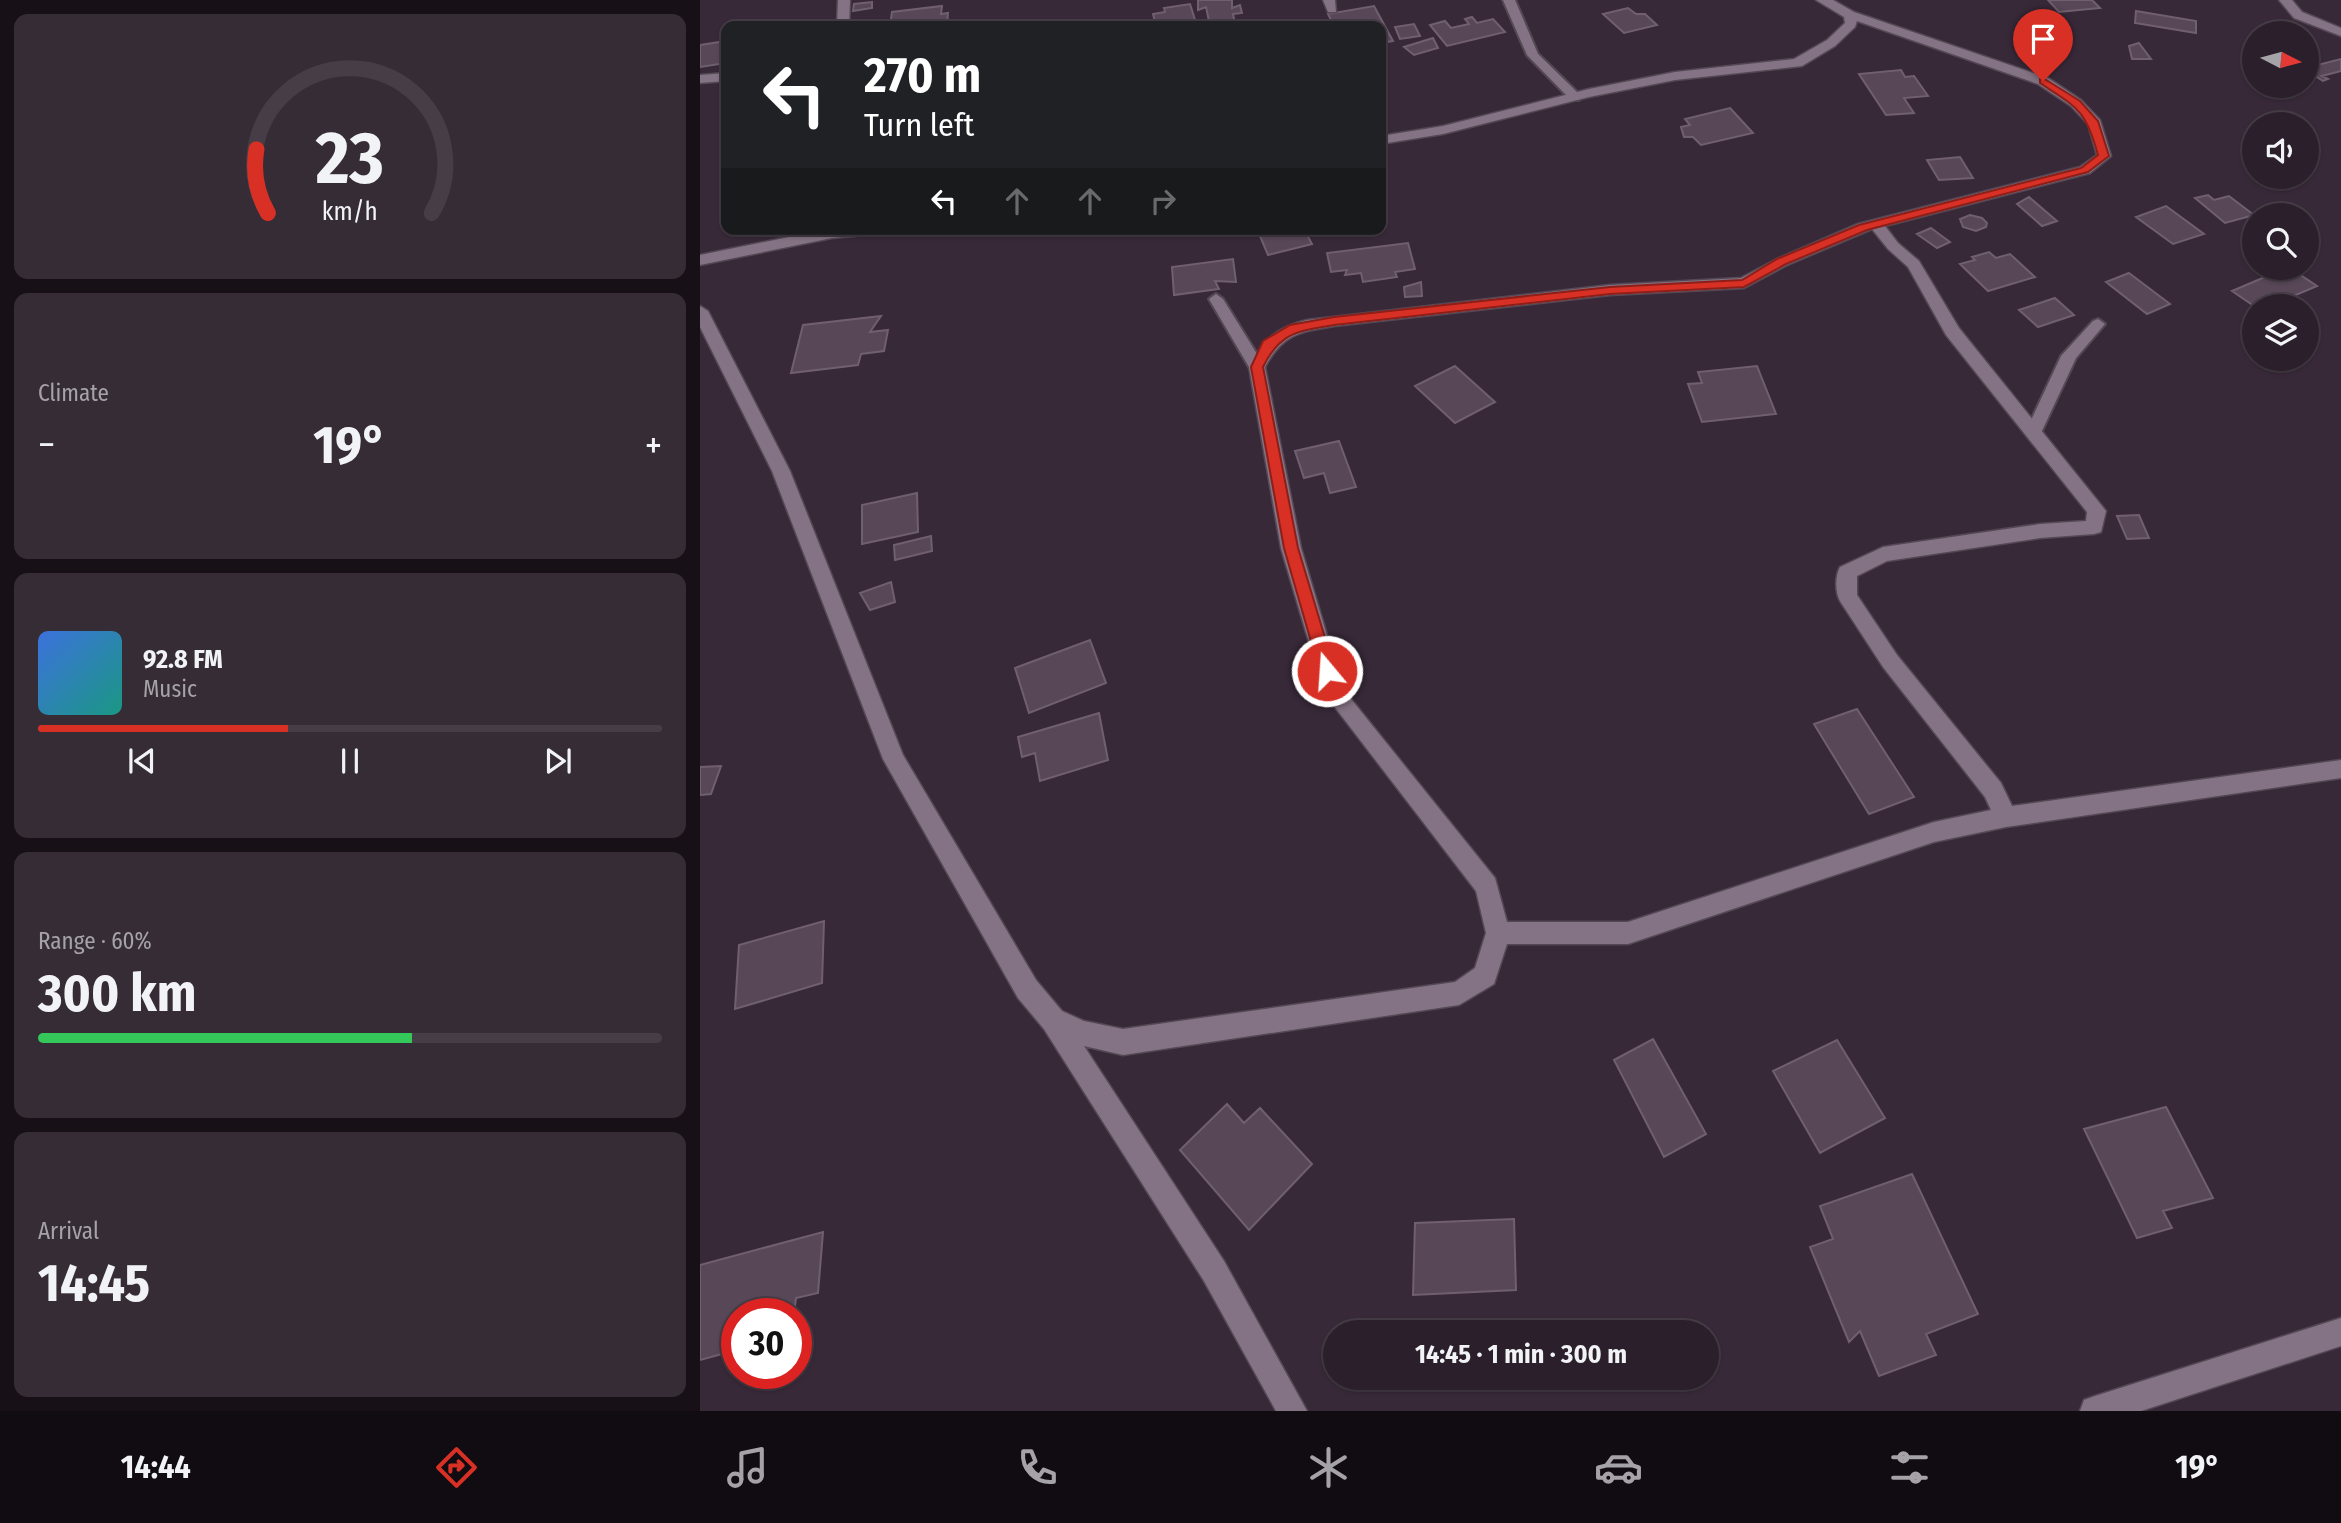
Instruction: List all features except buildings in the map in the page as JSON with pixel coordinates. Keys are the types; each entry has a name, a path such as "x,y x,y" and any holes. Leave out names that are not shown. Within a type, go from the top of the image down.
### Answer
{"street":[{"path":"844,0 844,21"},
{"path":"1053,1020 1083,1033 1123,1042 1459,993 1485,976 1498,933 1487,886 1334,693 1291,548 1257,367 1268,344 1290,329 1334,321 1610,290 1744,283 1782,262 1876,224 2084,170 2104,156 2095,123 2076,103 2043,81 1850,15 1822,0"},
{"path":"2285,0 2298,15 2341,32"},
{"path":"1386,139 1443,130 1575,97 1675,76 1797,63 1831,43 1851,24 1850,15"},
{"path":"700,79 721,77"},
{"path":"1876,224 1893,246 1914,264 1952,331 2097,511 2095,527 2040,531 1883,554 1847,572 1847,596 1890,662 1993,790 2006,817"},
{"path":"700,260 821,235"},
{"path":"700,311 781,471 894,759 1027,989 1053,1020 1214,1271 1292,1411"},
{"path":"1498,933 1629,933 1934,832 2006,817 2341,769"},
{"path":"2095,1411 2341,1332"}],"lane":[{"path":"1509,0 1533,55 1575,97"},
{"path":"1216,299 1257,367"},
{"path":"2035,431 2068,356 2098,324"}],"route":[{"path":"1327,671 1291,548 1257,367 1268,344 1290,329 1334,321 1610,290 1744,283 1782,262 1863,227 2084,170 2104,156 2095,123 2076,103 2043,81"}]}
